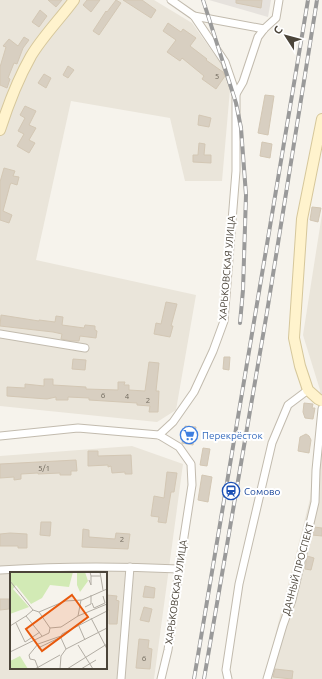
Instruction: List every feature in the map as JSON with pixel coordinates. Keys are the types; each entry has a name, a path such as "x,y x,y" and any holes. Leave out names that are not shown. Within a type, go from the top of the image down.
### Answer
{"street":[{"path":"0,130 23,73 32,56 51,28 74,0"},
{"path":"171,0 194,16 225,62 236,94"},
{"name":"ХАРЬКОВСКАЯ УЛИЦА","path":"162,679 168,650 192,485 191,464 179,447 159,435 173,422 194,392 213,351 224,321 236,171 236,94 243,82 258,37 276,18 280,0"},
{"path":"194,16 264,29"},
{"path":"322,119 319,149 302,219 294,338 300,366 308,390 322,401"},
{"path":"0,334 85,348"},
{"path":"228,679 226,670 239,584 272,443 288,405 308,390"},
{"name":"ДАЧНЫЙ ПРОСПЕКТ","path":"267,679 292,600 315,502 316,470 322,409"},
{"path":"0,436 78,428 159,435"},
{"path":"0,570 41,567 130,567 179,570"},
{"path":"121,679 130,567"}],"shaded area":[{"path":"0,0 154,0 192,23 231,78 222,181 185,181 170,118 71,101 36,260 196,295 176,410 157,422 0,406"},
{"path":"209,0 271,0 268,17"},
{"path":"322,214 322,679 264,679 310,499 320,390 303,335"},
{"path":"132,446 183,464 154,679 0,679 0,456"}],"building":[{"path":"48,0 62,0 56,7"},
{"path":"87,0 100,0 91,12 83,5"},
{"path":"116,0 121,3 99,35 93,31 106,11 107,12"},
{"path":"123,0 142,0 156,10 151,18"},
{"path":"236,0 262,0 261,8 236,3"},
{"path":"40,10 47,16 39,27 32,22"},
{"path":"168,23 181,32 183,29 196,38 190,46 223,72 225,76 216,89 202,79 204,76 182,58 180,61 167,52 176,40 163,31"},
{"path":"24,37 29,40 23,48 17,64 14,63 8,78 10,79 7,88 0,85 0,67 6,47 3,46 9,39 18,46"},
{"path":"68,66 74,70 68,78 63,75"},
{"path":"44,74 51,78 46,88 38,83"},
{"path":"265,95 274,96 268,135 258,133"},
{"path":"25,106 36,111 29,125 36,128 29,140 35,143 29,153 17,146 24,134 18,131 25,118 20,115"},
{"path":"199,115 211,118 209,127 198,125"},
{"path":"262,142 272,144 270,158 260,156"},
{"path":"199,143 205,144 204,155 211,155 211,163 193,162 193,155 198,155"},
{"path":"4,168 15,171 13,176 19,177 17,185 11,183 10,185 3,211 12,215 9,223 0,220 0,182"},
{"path":"312,207 321,208 318,222 310,220"},
{"path":"166,302 177,304 171,326 173,326 170,337 154,334 156,323 161,324"},
{"path":"1,315 55,322 56,316 63,317 62,325 84,328 85,325 95,326 95,330 97,331 96,338 80,336 79,341 71,341 61,339 62,334 53,332 0,326"},
{"path":"224,357 230,357 229,370 223,369"},
{"path":"73,359 86,360 85,370 72,369"},
{"path":"149,362 159,363 156,391 159,391 158,412 149,412 150,406 137,405 137,403 89,400 89,398 68,397 68,400 56,400 56,397 47,399 7,396 7,387 25,388 25,384 44,386 44,379 53,379 53,385 86,387 86,389 118,390 118,382 125,382 124,385 129,385 129,390 145,391"},
{"path":"304,403 313,404 312,408 315,408 313,419 305,418 303,412"},
{"name":"Перекрёсток","path":"185,426 196,427 193,445 182,443"},
{"path":"306,434 311,440 309,453 298,451 300,437"},
{"path":"203,448 210,449 207,466 200,465"},
{"path":"88,451 98,451 98,456 131,455 132,474 125,474 125,472 112,473 111,466 108,467 108,465 88,466"},
{"path":"76,460 77,471 71,471 71,475 60,475 60,473 38,473 21,474 21,479 14,480 14,477 0,478 0,464"},
{"path":"167,472 177,473 174,492 171,492 166,523 158,522 159,517 151,516 154,496 164,498"},
{"path":"202,475 212,477 208,502 198,500"},
{"path":"41,522 51,522 50,536 40,535"},
{"path":"314,527 322,528 322,536 312,535"},
{"path":"83,529 89,530 89,537 115,539 116,533 130,534 128,549 82,547"},
{"path":"0,534 27,534 27,548 18,548 18,546 0,546"},
{"path":"307,556 314,558 311,570 305,569"},
{"path":"145,586 155,588 154,598 143,597"},
{"path":"107,595 117,596 116,600 119,601 117,624 109,624 109,610 107,610"},
{"path":"0,599 9,599 9,609 0,610"},
{"path":"144,607 152,609 149,622 140,620"},
{"path":"139,639 149,640 148,648 152,649 150,669 136,668"},
{"path":"275,669 293,671 292,679 273,677"}],"railway":[{"path":"203,0 236,103 241,128 246,195 243,290 240,323"},
{"path":"194,679 308,0"},
{"path":"204,679 267,312 317,0"}],"place":[{"name":"Перекрёсток","path":"189,435"},
{"name":"Сомово","path":"231,491"}]}
